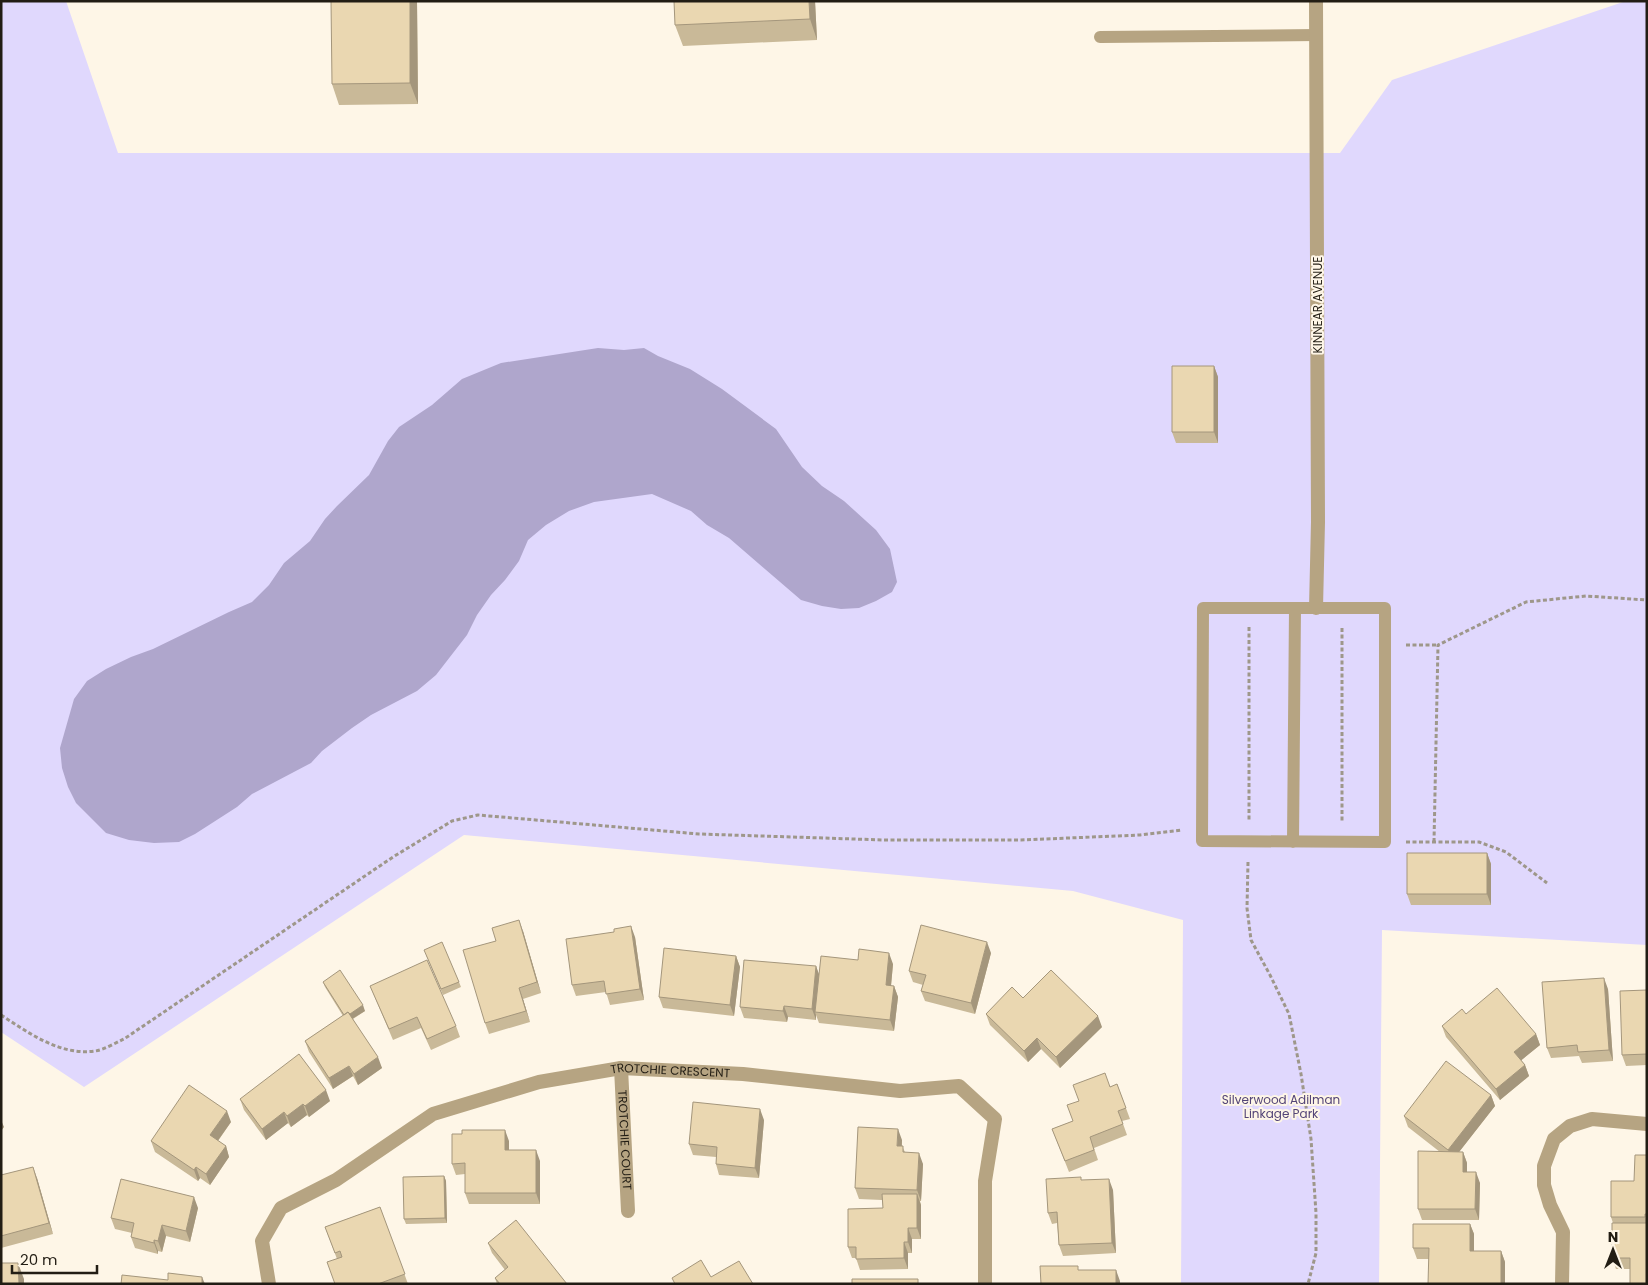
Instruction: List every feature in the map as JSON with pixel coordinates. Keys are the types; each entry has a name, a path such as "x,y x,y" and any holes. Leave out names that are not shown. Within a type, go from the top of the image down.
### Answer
{"street":[{"name":"KINNEAR AVENUE","path":"1316,1 1318,522 1316,608"},
{"name":"TROTCHIE COURT","path":"622,1068 628,1211"},
{"name":"TROTCHIE CRESCENT","path":"269,1284 262,1241 280,1208 336,1180 433,1114 539,1082 622,1068 743,1074 900,1091 959,1086 994,1119 985,1181 985,1284"},
{"path":"1562,1284 1563,1232 1550,1205 1544,1185 1544,1166 1554,1139 1570,1126 1592,1119 1647,1124"}],"lane":[{"path":"1100,37 1317,35"},
{"path":"1203,608 1316,608 1385,608 1385,842 1202,841 1203,608"},
{"path":"1294,842 1295,608"}],"path":[{"path":"1385,645 1438,645 1526,602 1586,596 1647,600"},
{"path":"1248,608 1249,841 1247,908 1251,940 1288,1014 1301,1074 1311,1139 1316,1213 1316,1254 1308,1284"},
{"path":"1342,608 1342,842"},
{"path":"1434,842 1438,645"},
{"path":"1,1015 35,1037 65,1050 95,1051 124,1040 392,857 452,821 478,815 699,834 885,840 1071,838 1140,835 1202,827"},
{"path":"1385,842 1479,842 1506,852 1547,883"}],"green space":[{"name":"Silverwood Adilman Linkage Park","path":"1,1 66,1 118,153 1340,153 1392,80 1626,1 1647,1 1647,945 1382,930 1379,1284 1181,1284 1183,920 1073,891 464,835 84,1087 1,1032"}],"shaded area":[{"path":"598,348 624,350 644,348 690,369 722,389 776,429 802,467 822,486 844,501 876,530 890,549 897,582 892,592 859,608 841,609 801,600 729,538 707,525 691,511 652,494 594,502 569,511 546,525 528,540 519,561 491,595 477,615 467,635 436,675 417,691 371,715 322,751 311,763 252,794 237,807 195,834 179,842 154,843 129,840 106,833 76,803 62,768 60,748 74,699 87,681 131,657 153,649 252,602 269,585 284,563 310,541 325,519 369,475 388,441 399,427 432,405 462,379 501,363"}],"building":[{"path":"331,1 410,1 410,83 332,84"},
{"path":"674,1 809,1 810,19 675,25"},
{"path":"1172,366 1214,366 1214,432 1172,432"},
{"path":"1407,853 1487,853 1487,894 1407,894"},
{"path":"519,920 537,982 519,988 526,1011 485,1023 463,950 496,941 492,928"},
{"path":"921,925 987,942 971,1003 921,991 926,975 909,971"},
{"path":"631,926 640,989 606,994 604,981 572,985 566,939 614,932 614,929"},
{"path":"442,942 459,982 441,989 424,950"},
{"path":"664,948 736,956 730,1005 659,997"},
{"path":"859,949 889,953 886,985 894,986 890,1020 815,1012 821,956 858,960"},
{"path":"427,960 456,1026 427,1039 417,1017 389,1029 370,986"},
{"path":"744,960 816,966 812,1009 784,1006 783,1011 740,1007"},
{"path":"340,970 363,1005 350,1014 348,1012 344,1015 323,982"},
{"path":"1051,970 1098,1016 1056,1057 1037,1038 1024,1051 986,1014 1012,987 1023,998"},
{"path":"1604,978 1609,1050 1578,1052 1577,1045 1547,1048 1542,982"},
{"path":"1497,988 1536,1034 1514,1052 1525,1065 1496,1089 1442,1026 1462,1009 1466,1014"},
{"path":"1647,990 1647,1054 1622,1055 1620,991"},
{"path":"348,1012 378,1057 354,1074 349,1066 329,1078 305,1041"},
{"path":"299,1054 326,1090 305,1106 303,1104 287,1116 284,1112 262,1129 240,1099"},
{"path":"1446,1061 1491,1095 1448,1150 1404,1116"},
{"path":"1105,1073 1110,1087 1117,1084 1126,1108 1118,1111 1123,1124 1090,1137 1094,1150 1065,1161 1052,1129 1073,1121 1067,1105 1079,1101 1073,1085"},
{"path":"189,1085 227,1111 210,1135 226,1146 206,1174 196,1167 194,1170 151,1141"},
{"path":"693,1102 760,1109 755,1168 716,1164 717,1147 689,1144"},
{"path":"858,1127 898,1129 897,1146 903,1146 903,1152 919,1153 917,1190 855,1188"},
{"path":"462,1130 505,1130 505,1150 536,1150 536,1193 465,1193 465,1163 452,1164 452,1134 462,1134"},
{"path":"1418,1151 1463,1152 1463,1172 1476,1172 1475,1209 1418,1209"},
{"path":"1635,1155 1647,1155 1647,1214 1645,1214 1645,1217 1611,1217 1611,1181 1634,1181"},
{"path":"33,1167 49,1223 1,1236 1,1175"},
{"path":"444,1176 445,1218 404,1219 403,1177"},
{"path":"1081,1177 1081,1180 1109,1179 1112,1243 1059,1245 1057,1212 1048,1213 1046,1179"},
{"path":"121,1179 194,1197 186,1231 162,1225 158,1241 154,1240 154,1243 131,1237 134,1223 111,1218"},
{"path":"882,1194 917,1194 917,1228 908,1228 908,1242 904,1242 904,1258 856,1259 856,1247 848,1247 848,1209 883,1208"},
{"path":"380,1207 405,1274 378,1284 335,1284 327,1262 342,1257 340,1251 335,1253 325,1227"},
{"path":"516,1220 567,1284 500,1284 495,1278 508,1267 488,1243"},
{"path":"1612,1223 1647,1223 1647,1284 1630,1284 1630,1258 1612,1258"},
{"path":"1413,1224 1470,1224 1470,1251 1501,1251 1501,1284 1428,1284 1429,1248 1413,1248"},
{"path":"701,1260 711,1277 739,1261 753,1284 675,1284 672,1278"},
{"path":"1,1263 18,1263 19,1284 1,1284"},
{"path":"1040,1266 1078,1266 1078,1270 1116,1270 1116,1284 1041,1284"},
{"path":"168,1273 202,1277 202,1284 121,1284 122,1275 168,1280"},
{"path":"852,1279 918,1279 918,1284 852,1284"}]}
